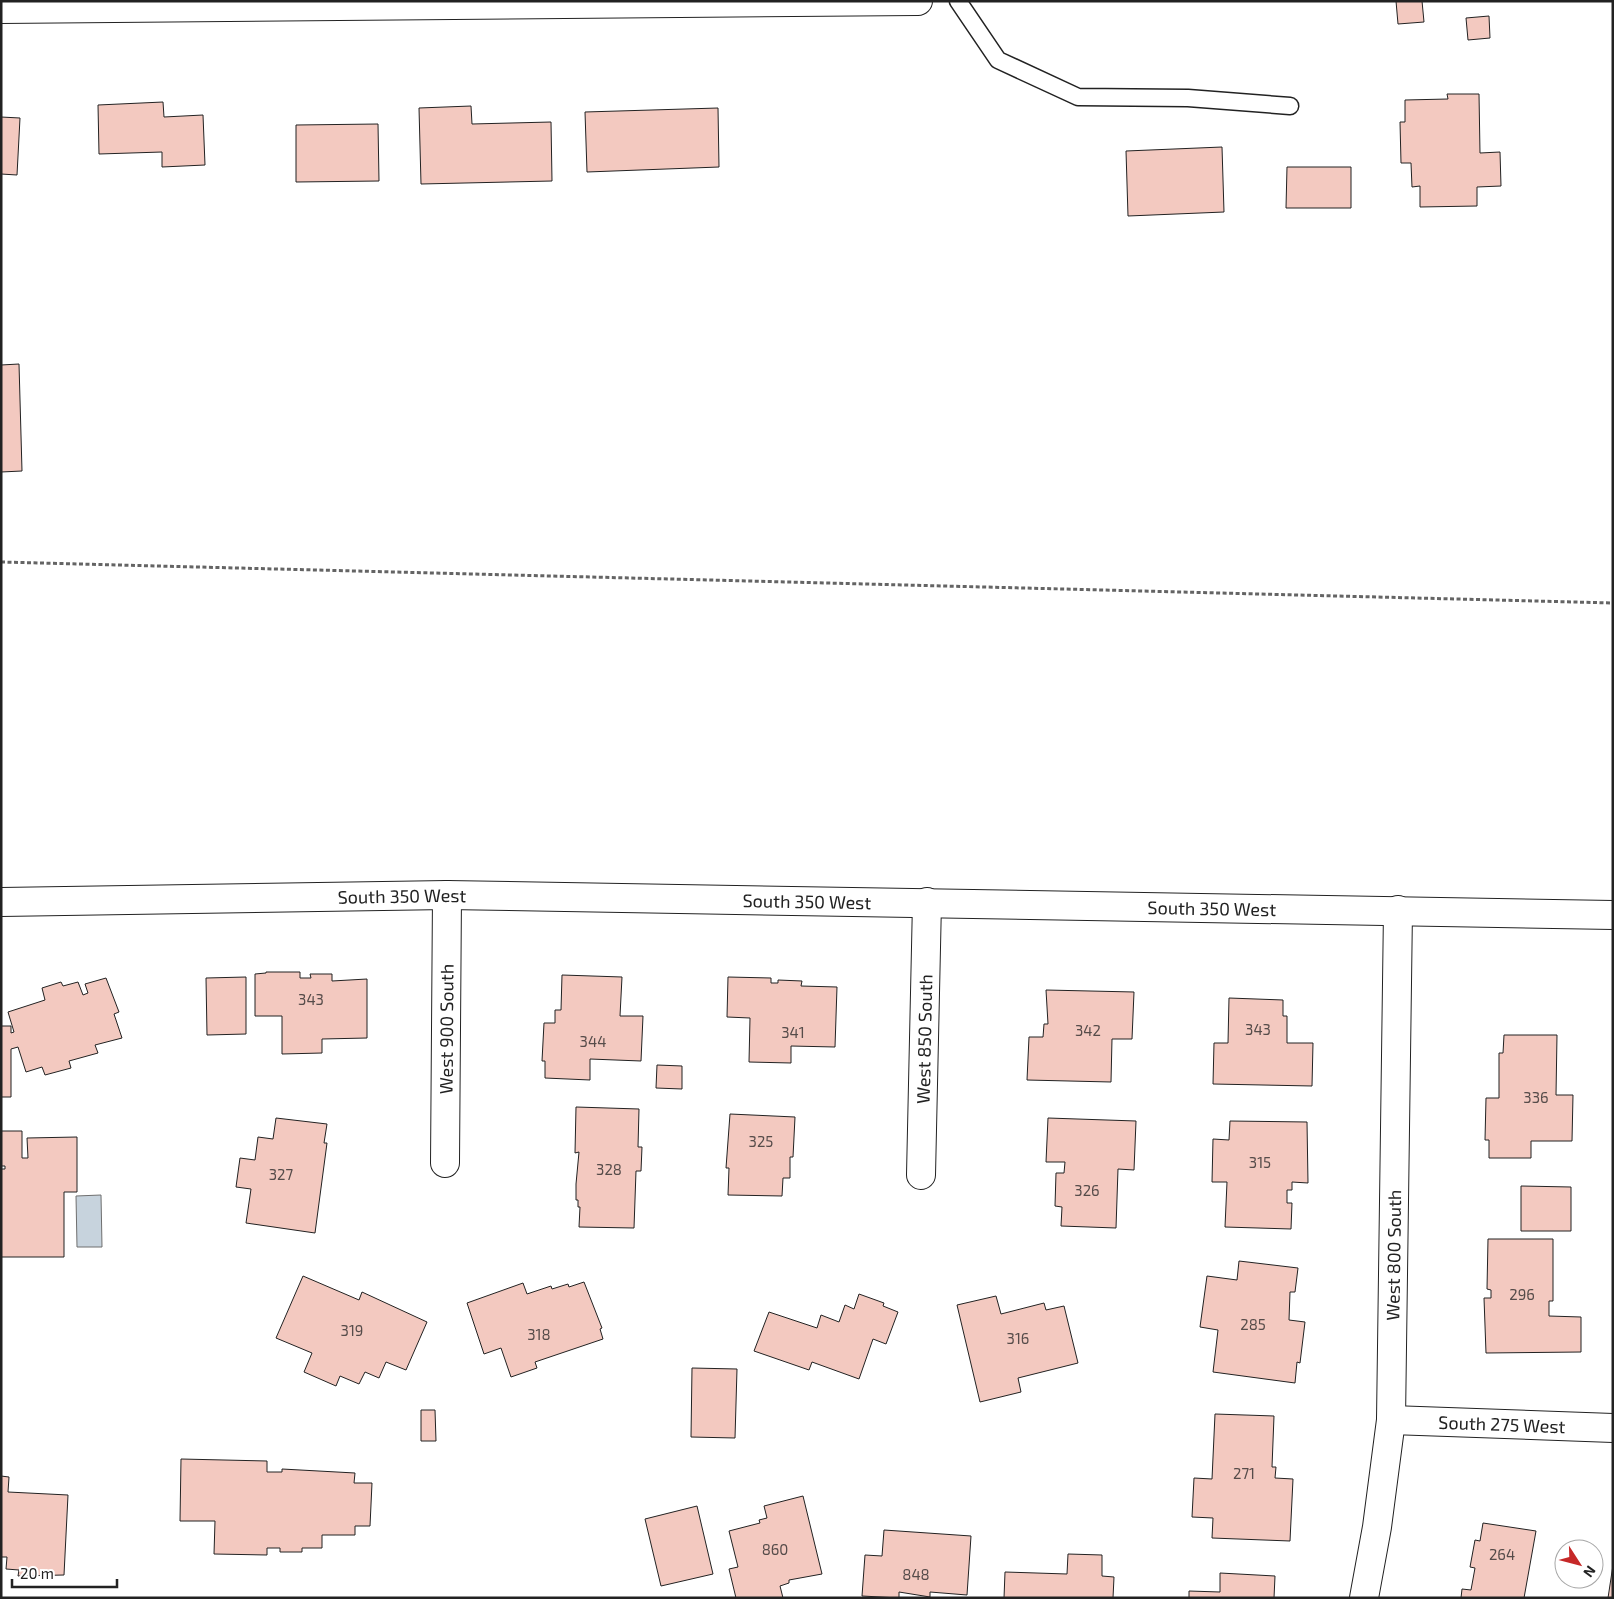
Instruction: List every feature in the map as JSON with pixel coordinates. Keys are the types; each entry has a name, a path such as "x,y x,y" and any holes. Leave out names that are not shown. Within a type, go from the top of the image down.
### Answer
{"street":[{"path":"1,8 918,1"},
{"name":"South 350 West","path":"1,902 447,894 1613,915"},
{"name":"West 900 South","path":"445,1163 447,894"},
{"name":"West 850 South","path":"920,1175 927,902"},
{"name":"West 800 South","path":"1364,1598 1377,1527 1390,1420 1398,910"},
{"name":"South 275 West","path":"1390,1420 1613,1428"}],"lane":[{"path":"958,1 998,60 1078,97 1188,98 1290,106"}],"path":[{"path":"1,562 1613,603"}],"shaded area":[{"path":"101,1195 102,1247 77,1247 76,1196"}],"building":[{"path":"1396,1 1422,1 1424,22 1398,24"},
{"path":"1489,16 1490,38 1468,40 1466,18"},
{"path":"1447,94 1479,94 1480,153 1500,152 1501,186 1477,187 1477,206 1420,207 1420,186 1412,187 1411,163 1401,163 1400,122 1405,122 1405,100 1448,99"},
{"path":"163,102 164,117 203,115 205,165 162,167 162,152 99,154 98,105"},
{"path":"471,106 472,124 551,122 552,181 421,184 419,108"},
{"path":"718,108 719,167 587,172 585,112"},
{"path":"1,117 20,118 17,175 1,174"},
{"path":"378,124 379,181 296,182 296,125"},
{"path":"1222,147 1224,212 1128,216 1126,151"},
{"path":"1287,167 1351,167 1351,208 1286,208"},
{"path":"19,364 22,471 1,472 1,365"},
{"path":"266,972 300,972 300,978 311,978 310,974 332,974 332,981 367,979 367,1038 322,1039 322,1053 282,1054 282,1016 255,1016 255,974"},
{"path":"562,975 622,977 620,1016 643,1016 641,1061 590,1059 590,1080 545,1078 545,1061 542,1061 544,1023 555,1023 555,1010 561,1010"},
{"path":"246,977 246,1034 207,1035 206,978"},
{"path":"728,977 771,978 771,983 778,983 778,980 802,981 801,986 837,987 835,1047 791,1046 791,1063 749,1062 750,1018 727,1017"},
{"path":"106,978 119,1012 114,1014 122,1038 95,1045 98,1053 69,1061 71,1068 45,1075 42,1067 26,1072 18,1047 11,1049 11,1097 1,1097 1,1026 11,1026 11,1033 14,1032 8,1012 45,1000 42,988 61,982 63,986 78,982 83,995 88,993 85,984"},
{"path":"1046,990 1134,992 1132,1039 1112,1039 1111,1082 1027,1080 1029,1037 1043,1037 1044,1024 1048,1024"},
{"path":"1229,998 1283,1000 1283,1016 1287,1016 1287,1043 1313,1043 1312,1086 1213,1084 1214,1043 1228,1043"},
{"path":"1504,1035 1557,1035 1556,1095 1573,1095 1572,1141 1531,1141 1531,1158 1489,1158 1489,1140 1485,1140 1486,1098 1499,1098 1499,1053 1503,1053"},
{"path":"657,1065 682,1066 682,1089 656,1088"},
{"path":"576,1107 639,1109 638,1147 642,1147 641,1171 636,1171 634,1228 579,1227 580,1207 578,1207 578,1200 576,1200 579,1152 575,1153"},
{"path":"730,1114 795,1117 793,1157 790,1157 790,1178 783,1178 782,1196 728,1195 729,1168 726,1168"},
{"path":"276,1118 327,1124 324,1143 327,1143 315,1233 246,1223 251,1189 236,1187 240,1158 255,1160 258,1137 273,1139"},
{"path":"1048,1118 1136,1121 1134,1170 1118,1169 1116,1228 1061,1226 1062,1207 1055,1206 1056,1173 1064,1173 1065,1162 1046,1162"},
{"path":"1230,1121 1307,1122 1308,1183 1292,1182 1292,1190 1287,1190 1287,1203 1292,1203 1291,1229 1225,1227 1227,1182 1212,1182 1213,1139 1229,1140"},
{"path":"1,1131 22,1131 22,1158 28,1158 27,1138 77,1137 77,1192 64,1192 64,1257 1,1257 1,1169 5,1169 5,1166 1,1166"},
{"path":"1521,1186 1571,1187 1571,1231 1521,1231"},
{"path":"1488,1239 1553,1239 1553,1301 1549,1301 1549,1316 1581,1317 1581,1352 1486,1353 1484,1298 1491,1298 1491,1290 1487,1289"},
{"path":"1239,1261 1298,1268 1295,1292 1290,1292 1289,1320 1305,1322 1300,1363 1297,1362 1295,1383 1213,1372 1218,1330 1200,1327 1207,1276 1237,1280"},
{"path":"303,1276 359,1300 362,1292 427,1322 406,1370 386,1362 379,1378 365,1372 359,1384 340,1376 336,1386 304,1372 312,1353 276,1338"},
{"path":"584,1282 602,1328 600,1329 603,1339 535,1362 537,1368 511,1377 501,1348 484,1354 467,1303 523,1283 527,1294 551,1286 552,1289 568,1284 569,1287"},
{"path":"859,1294 884,1303 883,1306 898,1312 886,1344 873,1339 859,1379 812,1362 809,1370 754,1351 769,1312 817,1328 821,1315 839,1322 845,1305 854,1309"},
{"path":"996,1296 1001,1314 1044,1303 1046,1310 1064,1306 1078,1363 1018,1378 1021,1392 980,1402 957,1305"},
{"path":"692,1368 737,1369 735,1438 691,1437"},
{"path":"421,1410 435,1410 436,1441 421,1441"},
{"path":"1215,1414 1274,1416 1272,1467 1276,1467 1275,1478 1293,1479 1290,1541 1212,1538 1213,1518 1192,1517 1194,1478 1212,1479"},
{"path":"181,1459 267,1461 267,1472 282,1472 282,1469 355,1473 354,1483 372,1483 370,1526 355,1526 355,1535 322,1535 322,1548 302,1548 302,1552 280,1552 280,1548 267,1548 267,1555 214,1554 215,1521 180,1521"},
{"path":"1,1476 9,1477 8,1492 68,1495 64,1575 18,1576 19,1570 6,1569 7,1557 1,1557"},
{"path":"803,1496 822,1574 789,1580 789,1583 780,1586 783,1598 736,1598 729,1569 738,1567 729,1531 760,1523 759,1520 767,1518 764,1506"},
{"path":"697,1506 713,1574 661,1586 645,1519"},
{"path":"1483,1523 1536,1531 1524,1598 1461,1598 1462,1589 1471,1590 1475,1568 1470,1567 1475,1540 1480,1541"},
{"path":"884,1530 971,1536 967,1595 930,1592 930,1597 899,1592 899,1598 862,1596 865,1555 882,1556"},
{"path":"1068,1554 1102,1555 1102,1576 1114,1577 1113,1598 1004,1598 1005,1572 1067,1574"},
{"path":"1613,1565 1613,1598 1608,1598"},
{"path":"1220,1573 1275,1576 1274,1598 1189,1598 1189,1591 1220,1592"}]}
